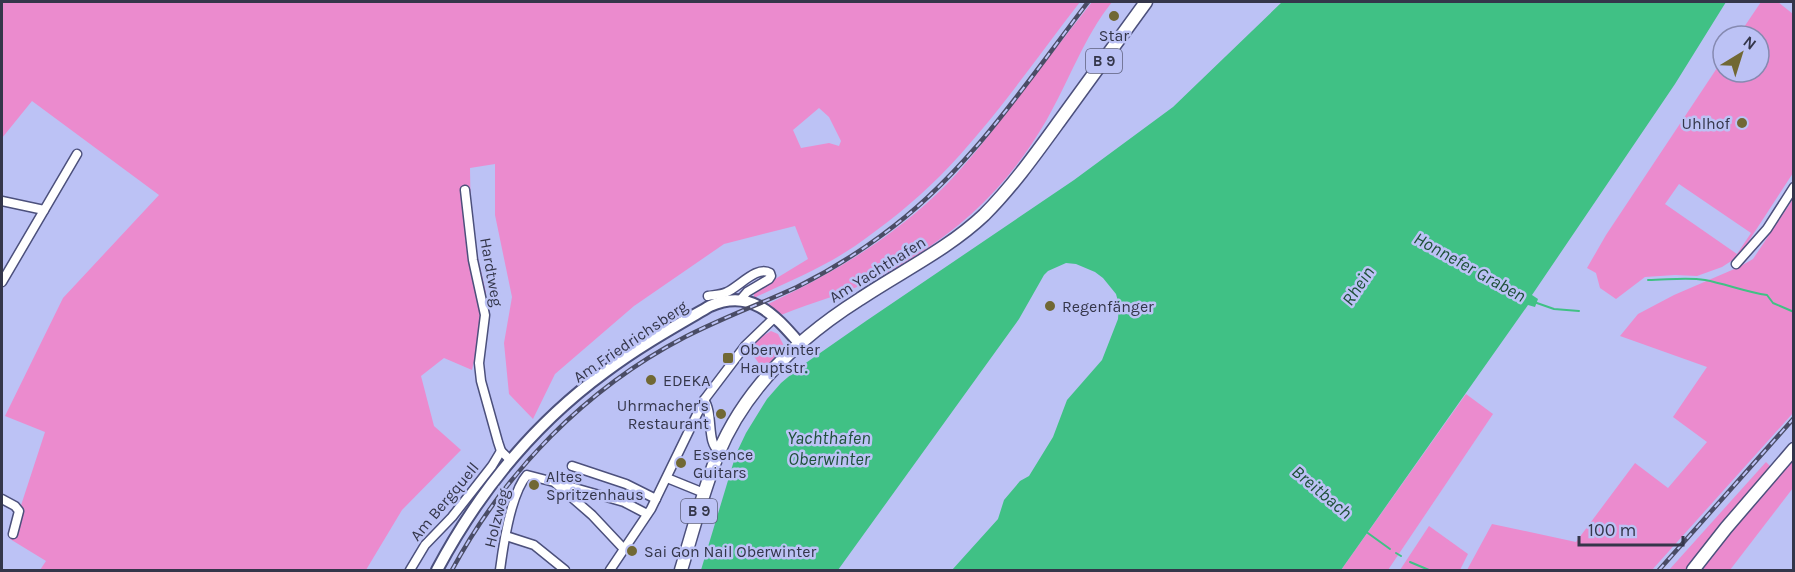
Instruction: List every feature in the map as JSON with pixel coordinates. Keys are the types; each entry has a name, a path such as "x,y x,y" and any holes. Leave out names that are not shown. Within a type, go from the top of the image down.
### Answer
{"main road":[{"name":"Am Yachthafen","path":"681,570 719,452 747,401 768,375 799,344 843,310 967,230 1006,191 1146,2"},
{"path":"1693,570 1794,448"}],"street":[{"path":"2,282 76,154"},
{"path":"1736,264 1767,228 1794,187"},
{"name":"Hardtweg","path":"465,190 473,260 485,315 479,363 481,381 501,451 511,461"},
{"path":"2,201 44,210"},
{"path":"708,296 725,293 757,272 767,270 771,276 769,279 747,292 741,299 752,302 774,318 799,344"},
{"name":"Am Friedrichsberg","path":"437,570 468,518 511,461 557,412 606,371 673,327 710,306 741,299"},
{"path":"610,570 656,499 704,400 745,346 774,318"},
{"path":"704,400 709,412 714,447 719,452"},
{"name":"Am Bergquell","path":"410,570 424,545 452,517 501,451"},
{"path":"572,466 626,484 656,499"},
{"name":"Holzweg","path":"500,570 519,487 527,475 554,482"},
{"path":"667,478 704,493"},
{"path":"554,482 624,502 647,514"},
{"path":"554,482 624,548"},
{"path":"2,499 16,507 20,513 14,534"},
{"path":"506,536 534,546 565,570"}],"shaded area":[{"path":"2,2 1080,2 959,156 920,195 877,230 831,261 754,298 754,292 808,259 795,226 724,244 634,306 555,374 533,419 509,394 504,343 512,297 495,215 495,164 470,168 471,228 486,293 480,314 479,337 472,370 444,358 421,376 434,426 461,450 402,510 366,570 40,570 46,561 10,539 45,432 5,416 63,298 159,195 32,101 2,138","holes":["819,108 829,117 841,141 839,146 829,143 801,148 793,130"]},
{"path":"1092,2 1112,2 1093,30 1030,147 994,192 974,211 930,247 867,283 781,315 766,305 862,253 927,203 973,155"},
{"path":"1761,2 1778,2 1793,14 1793,173 1739,256 1722,267 1697,276 1645,277 1616,299 1600,288 1596,273 1587,268 1606,235 1711,77 1711,84 1771,84 1771,24 1746,24","holes":["1679,184 1751,233 1737,254 1665,204"]},
{"path":"1793,199 1793,413 1652,570 1467,570 1492,524 1576,542 1635,463 1668,488 1707,442 1673,417 1707,367 1620,336 1638,314 1753,259"},
{"path":"771,331 778,334 784,346 764,370 749,350 761,337"},
{"path":"1466,394 1493,414 1388,570 1341,570"},
{"path":"1793,460 1793,488 1730,570 1702,570 1750,509"},
{"path":"1766,462 1771,467 1686,570 1669,570"},
{"path":"1429,526 1468,554 1460,570 1400,570"}],"water":[{"path":"1282,2 1726,2 1675,84 1532,295 1538,299 1535,307 1528,305 1341,570 952,570 998,519 1004,500 1020,481 1029,476 1053,437 1067,400 1102,360 1118,319 1119,305 1116,294 1103,278 1076,264 1066,263 1044,275 1019,319 838,570 701,570 736,454 767,399 781,383 866,321 1074,180 1173,107"}],"waterway":[{"name":"Honnefer Graben","path":"1648,280 1705,280 1767,295 1773,303 1794,312"},
{"name":"Honnefer Graben","path":"1534,302 1554,309 1579,311"},
{"name":"Breitbach","path":"1365,531 1390,549"},
{"path":"1396,553 1401,556"},
{"name":"Breitbach","path":"1410,562 1429,570"}],"railway":[{"path":"452,570 473,534 523,467 551,436 614,382 648,358 685,337 797,287 830,269 872,242 913,211 968,156 994,126 1088,2"},
{"path":"1659,570 1794,418"}],"place":[{"name":"Star","path":"1114,16"},
{"name":"Uhlhof","path":"1742,123"},
{"name":"Regenfänger","path":"1050,306"},
{"name":"Oberwinter Hauptstr.","path":"728,358"},
{"name":"EDEKA","path":"651,380"},
{"name":"Uhrmacher's Restaurant","path":"721,414"},
{"name":"Essence Guitars","path":"681,463"},
{"name":"Altes Spritzenhaus","path":"534,485"},
{"name":"Sai Gon Nail Oberwinter","path":"632,551"}],"water label":[{"name":"Rhein","path":"1358,286"},
{"name":"Yachthafen Oberwinter","path":"829,448"}]}
